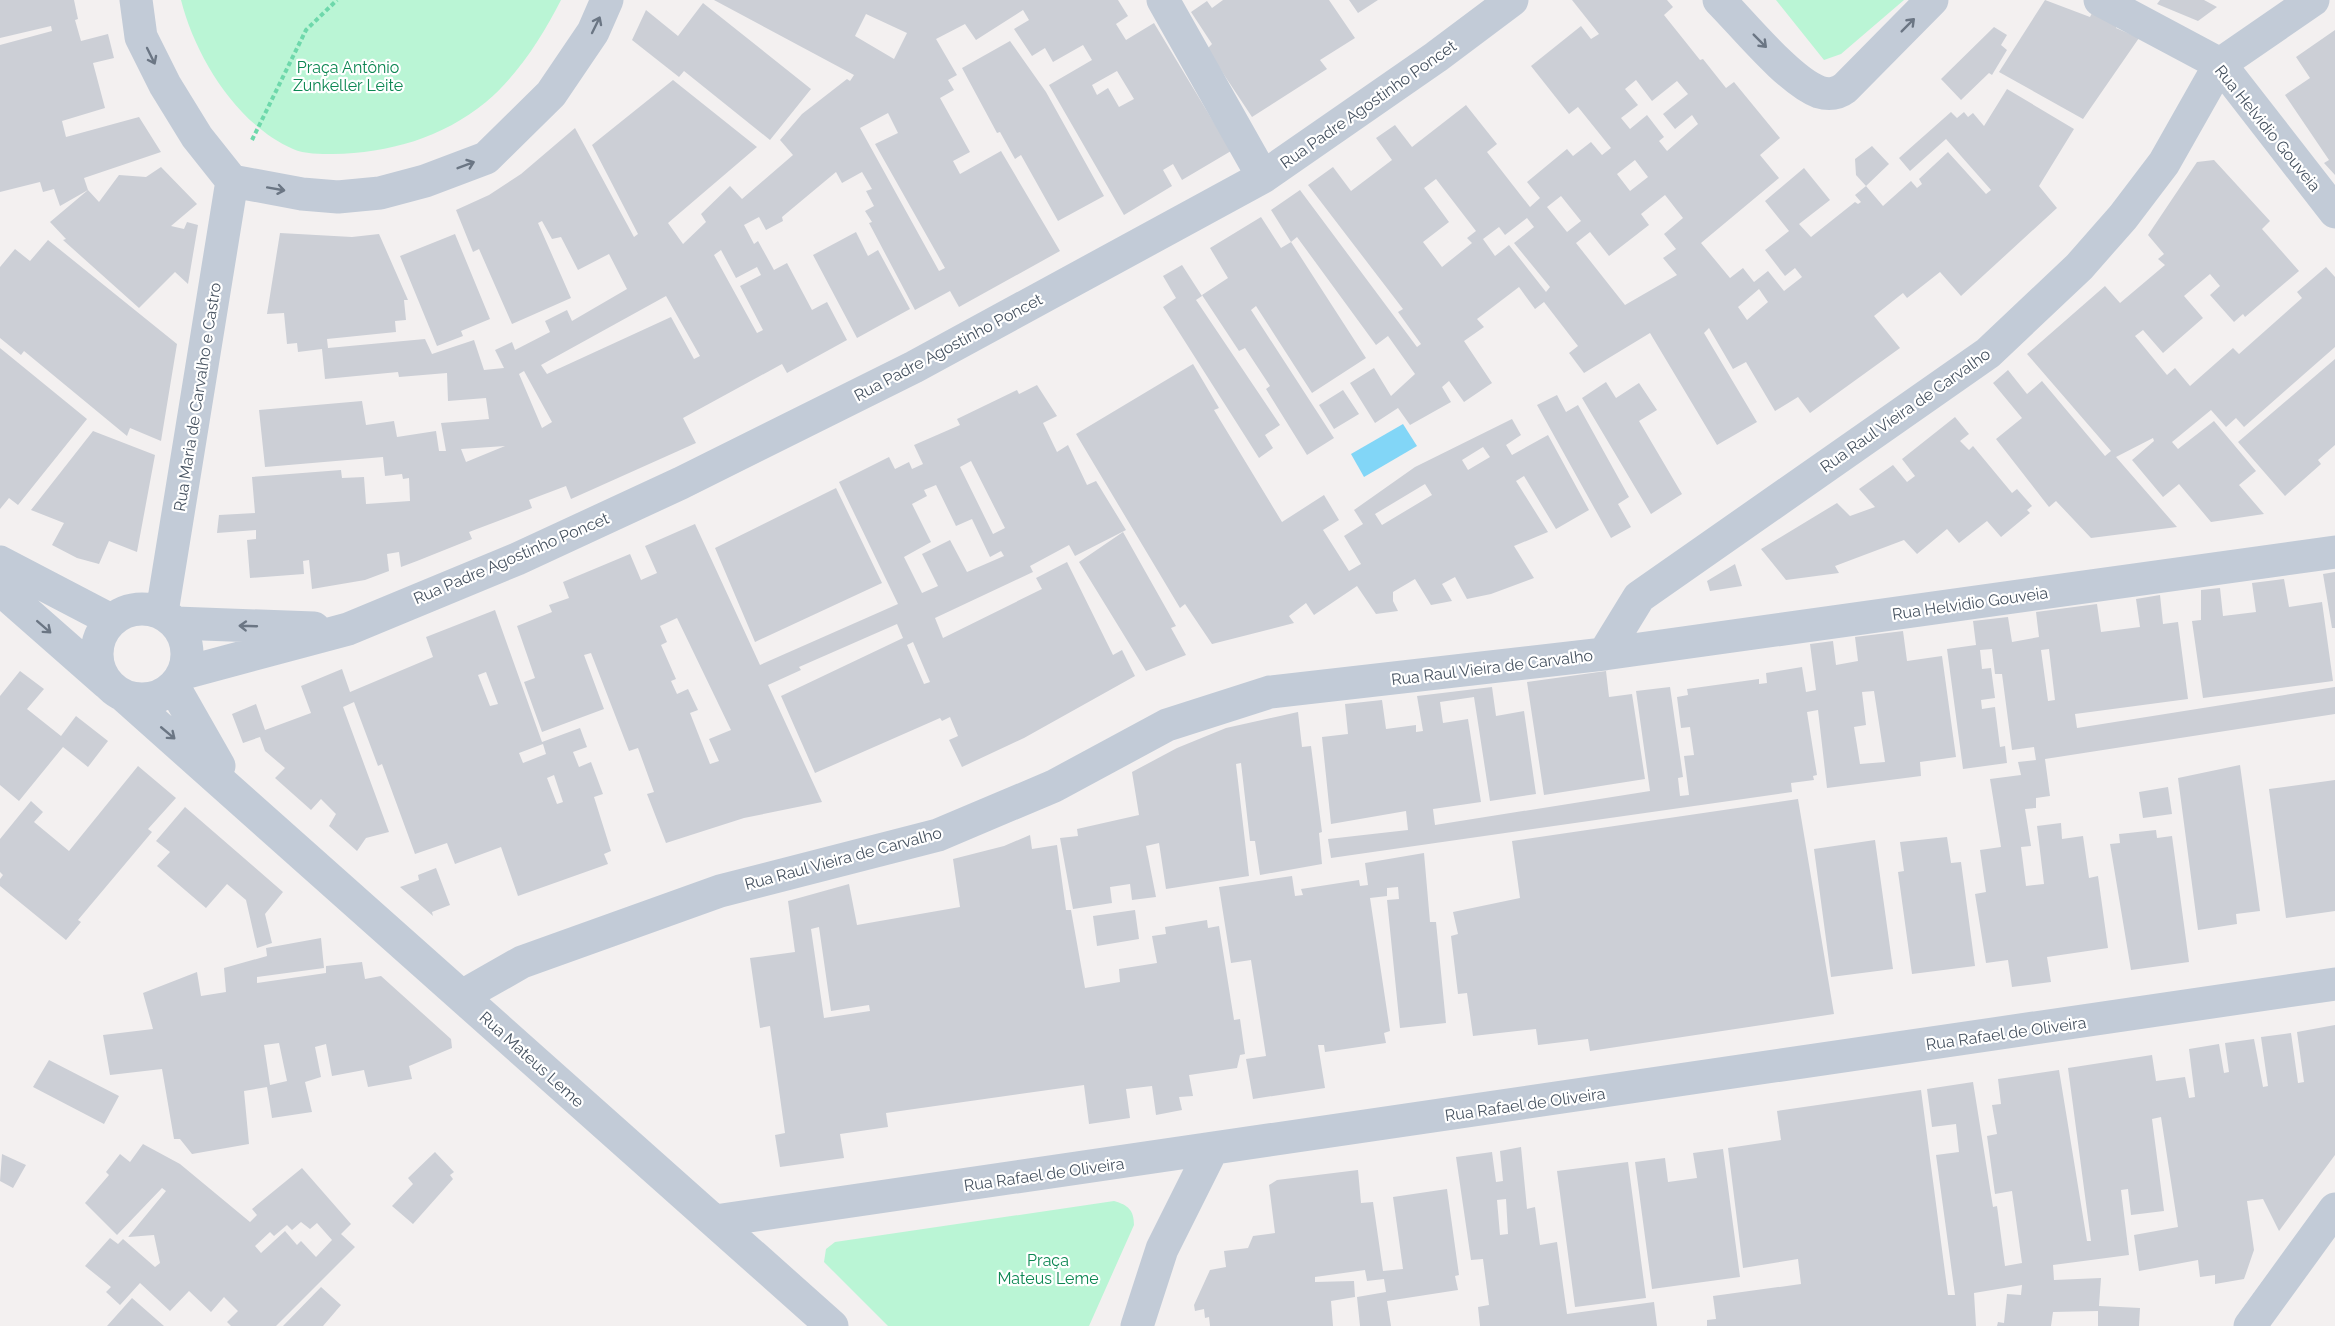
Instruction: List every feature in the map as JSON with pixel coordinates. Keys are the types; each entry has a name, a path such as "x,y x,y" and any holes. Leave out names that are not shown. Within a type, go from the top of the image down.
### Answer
{"street":[{"path":"136,0 141,37 165,85 197,137 232,182 302,194 338,197 380,194 425,181 486,158 551,94 593,32 607,0"},
{"path":"1163,0 1263,177"},
{"name":"Rua Padre Agostinho Poncet","path":"179,680 348,629 517,559 702,472 914,367 1263,177 1436,57 1512,0"},
{"path":"1719,0 1800,81 1826,94 1838,93 1845,88 1932,0"},
{"name":"Rua Helvidio Gouveia","path":"2100,0 2220,64 2335,212"},
{"name":"Rua Raul Vieira de Carvalho","path":"462,996 522,962 720,891 938,835 1054,786 1167,725 1270,692 1604,654 1639,597 1988,353 2079,267 2123,217 2164,163 2220,64 2313,0"},
{"name":"Rua Maria de Carvalho e Castro","path":"169,617 232,182"},
{"name":"Rua Helvidio Gouveia","path":"1604,654 2335,552"},
{"path":"0,562 111,620"},
{"name":"Rua Mateus Leme","path":"0,589 233,791 832,1326"},
{"path":"144,608 169,617 186,637 188,655 179,680 158,697 140,700 116,690 99,669 96,652 100,635 111,620 127,611 144,608"},
{"name":"Rua Padre Agostinho Poncet","path":"169,617 348,629"},
{"name":"Rua Mateus Leme","path":"179,680 233,791"},
{"name":"Rua Rafael de Oliveira","path":"715,1221 2335,984"},
{"path":"1137,1326 1162,1249 1212,1149"},
{"path":"2250,1326 2335,1209"}],"path":[{"path":"232,182 306,30 337,0"}],"green space":[{"name":"Praça Antônio Zunkeller Leite","path":"181,0 561,0 546,28 519,68 498,91 469,115 433,134 394,147 354,153 318,154 297,151 273,138 237,106 208,65 197,44"},
{"path":"1776,0 1904,0 1841,54 1824,60"},
{"name":"Praça Mateus Leme","path":"1114,1201 1129,1209 1133,1215 1134,1225 1089,1326 888,1326 824,1262 826,1249 835,1242"}],"water":[{"path":"1403,424 1417,446 1364,477 1351,454"}],"building":[{"path":"0,0 74,0 78,19 75,20 81,41 108,34 114,58 93,63 105,108 62,121 66,137 139,117 161,152 84,178 88,190 60,206 54,189 43,192 40,182 0,192 0,45 52,31 51,26 0,38"},
{"path":"714,0 1118,0 1128,16 1116,24 1126,40 1154,23 1231,151 1182,180 1173,164 1163,170 1172,186 1124,215 1049,85 1092,60 1083,45 1053,62 1045,48 1032,56 1014,29 1029,20 1023,10 976,40 965,24 936,39 957,75 948,80 954,90 940,98 970,152 953,161 960,174 1001,151 1060,251 959,307 950,291 915,310 869,223 872,222 865,211 874,206 866,191 872,189 862,172 842,183 836,172 782,217 783,221 766,230 759,217 744,225 754,244 758,241 774,270 787,263 812,310 827,302 847,340 787,373 782,364 683,418 696,443 571,499 566,486 529,500 532,508 469,532 472,539 417,561 401,567 399,552 387,554 389,571 365,580 312,589 309,560 303,561 304,574 250,578 247,540 256,539 256,530 217,533 219,515 255,513 252,477 341,470 342,478 364,477 366,504 410,501 409,478 403,479 402,474 385,476 383,457 265,467 259,410 362,401 366,425 394,421 397,437 436,431 439,451 446,451 441,423 489,419 486,398 448,401 447,373 399,377 398,372 325,379 322,349 298,352 297,343 287,344 284,313 267,314 280,233 352,237 379,234 408,300 404,300 406,320 395,321 396,332 327,339 328,348 425,339 432,354 474,340 484,370 504,368 495,350 512,342 515,350 550,332 545,321 567,310 572,321 627,289 609,254 578,270 561,237 552,239 542,221 538,223 571,298 512,324 479,249 473,252 456,210 489,195 521,174 575,128 634,237 638,234 592,145 673,80 757,147 668,223 683,244 706,222 701,214 730,186 742,199 793,155 780,140 802,114 847,79 850,81 854,75","holes":["866,14 907,33 894,59 855,36","1117,71 1134,99 1119,107 1108,88 1097,95 1092,85","888,113 898,133 875,144 945,268 939,271 860,128","721,250 736,278 757,267 761,275 740,286 763,330 757,333 714,255","666,296 700,356 694,359 671,317 547,374 541,365","524,371 552,422 542,428 519,374","505,446 466,462 461,449"]},
{"path":"1223,0 1329,0 1355,38 1320,60 1327,69 1252,117 1207,49 1212,44 1191,12 1207,1 1212,8"},
{"path":"1349,0 1378,0 1358,13"},
{"path":"1572,0 1667,0 1673,7 1664,15 1700,60 1703,59 1726,88 1734,82 1780,138 1760,155 1779,178 1701,243 1730,278 1743,268 1754,282 1768,271 1784,291 1802,277 1795,268 1785,276 1765,250 1789,231 1765,201 1804,168 1830,200 1799,224 1811,237 1855,202 1858,204 1861,202 1855,195 1866,186 1883,206 1911,181 1917,188 1922,184 1919,179 1948,152 1986,194 1991,190 1946,139 1910,171 1899,158 1951,112 1957,118 1964,112 1968,117 1973,113 1984,126 2007,89 2074,129 2039,186 2057,208 1961,296 1940,272 1907,298 1903,293 1874,316 1900,348 1810,413 1798,397 1775,411 1746,362 1733,369 1709,328 1704,333 1757,422 1717,445 1650,333 1584,373 1569,353 1578,346 1544,302 1535,309 1519,287 1477,319 1484,327 1464,341 1492,383 1464,402 1449,381 1442,387 1451,402 1410,425 1398,408 1375,423 1350,383 1374,368 1391,396 1415,374 1388,336 1376,345 1297,237 1291,242 1271,210 1300,190 1417,347 1421,344 1398,312 1403,309 1308,185 1333,167 1351,191 1392,160 1376,138 1395,125 1412,147 1466,105 1497,144 1487,152 1530,207 1540,198 1527,182 1567,149 1573,156 1591,142 1602,155 1611,148 1578,107 1569,114 1531,66 1581,26 1591,39 1599,34","holes":["1636,80 1652,101 1677,81 1688,94 1663,114 1675,129 1692,115 1698,124 1667,151 1659,141 1664,137 1647,115 1630,129 1621,118 1638,105 1625,89","1635,160 1648,177 1630,191 1617,174","1436,179 1476,231 1467,238 1472,243 1442,267 1423,242 1449,222 1424,188","1665,195 1683,218 1664,234 1676,249 1663,258 1677,275 1625,305 1576,243 1590,232 1609,256 1649,225 1641,214","1561,196 1581,221 1567,232 1547,207","1527,218 1534,227 1514,243 1550,287 1546,292 1509,245 1495,256 1483,239 1499,227 1505,235","1759,289 1768,302 1747,320 1738,307"]},
{"path":"2045,0 2090,17 2093,11 2118,21 2116,28 2139,38 2083,119 1999,72"},
{"path":"2160,0 2204,0 2217,7 2198,21 2157,4"},
{"path":"703,3 811,89 770,140 684,71 679,77 632,40 646,10 678,36"},
{"path":"1994,27 2007,35 2001,45 2007,50 1992,75 1989,73 1961,100 1941,79"},
{"path":"2335,30 2335,175 2324,163 2329,160 2285,95 2310,78 2296,57"},
{"path":"1010,41 1046,92 1104,196 1058,221 1021,155 1015,159 1000,132 997,133 962,68"},
{"path":"1872,146 1889,164 1866,186 1856,175 1855,159"},
{"path":"2214,160 2270,221 2262,229 2299,271 2245,317 2243,314 2234,322 2210,295 2220,286 2210,274 2184,296 2203,318 2163,353 2143,330 2135,336 2167,375 2175,368 2190,386 2233,348 2239,354 2302,298 2297,292 2326,267 2335,277 2335,347 2244,427 2236,418 2226,427 2211,410 2172,442 2178,449 2214,421 2256,471 2239,485 2264,514 2211,522 2179,484 2163,497 2132,460 2154,441 2153,438 2116,457 2177,527 2091,538 2056,501 2049,507 1996,439 2022,418 1993,383 2008,370 2027,394 2042,381 2105,456 2111,451 2027,354 2105,286 2120,303 2165,265 2158,259 2164,254 2148,235 2197,162"},
{"path":"161,167 197,204 171,226 184,229 187,222 198,225 188,284 175,272 139,308 63,240 66,239 50,222 88,190 99,202 119,175 146,177"},
{"path":"1261,217 1281,248 1291,242 1366,358 1312,393 1256,306 1251,310 1334,438 1307,455 1266,389 1270,386 1245,348 1239,351 1202,295 1228,278 1210,248"},
{"path":"856,232 868,256 878,250 910,309 857,338 813,255"},
{"path":"455,234 490,319 461,331 463,336 437,346 400,256"},
{"path":"48,240 177,344 161,441 130,428 127,436 24,351 21,355 0,338 0,267 15,249 30,261"},
{"path":"1182,265 1202,296 1196,300 1280,425 1265,435 1273,448 1259,458 1163,307 1176,298 1163,276"},
{"path":"0,348 87,419 18,505 9,498 0,509"},
{"path":"2335,359 2335,445 2318,460 2321,464 2285,496 2238,442"},
{"path":"1193,364 1219,408 1214,410 1282,522 1324,495 1339,520 1323,530 1349,571 1361,564 1344,536 1363,524 1354,510 1415,467 1512,419 1521,435 1506,445 1512,455 1548,435 1589,510 1556,529 1524,476 1516,481 1548,532 1514,546 1534,578 1491,594 1467,599 1455,577 1442,584 1452,601 1431,605 1415,579 1393,592 1393,601 1398,611 1376,614 1357,586 1314,615 1306,603 1289,616 1294,623 1212,644 1185,604 1180,608 1076,434","holes":["1483,447 1490,457 1468,470 1462,460","1425,484 1432,495 1382,525 1375,514"]},
{"path":"1606,382 1616,398 1639,383 1657,410 1639,421 1682,494 1651,514 1582,398"},
{"path":"1037,385 1057,416 1043,423 1057,452 1068,445 1087,485 1096,481 1126,530 1075,556 1069,545 1030,566 1033,572 935,618 943,638 1042,589 1036,578 1067,562 1113,655 1122,650 1135,676 1024,738 962,767 949,740 958,736 950,717 942,721 940,718 815,773 781,696 903,638 897,624 799,667 801,670 768,685 822,802 744,818 666,843 647,794 654,792 638,748 629,751 591,653 584,655 604,709 542,732 524,682 535,678 517,626 552,612 549,605 569,598 563,582 630,554 641,580 657,573 645,546 695,524 760,665 898,604 839,482 889,457 895,469 909,462 912,469 923,464 914,445 960,425 957,419 1017,390 1019,394","holes":["971,461 1005,528 993,534 960,467","936,485 956,526 972,519 990,557 1001,551 1004,556 967,572 950,540 922,554 938,586 922,593 904,557 931,542 912,504 927,496 924,490","677,618 731,730 709,739 719,761 710,764 690,713 698,710 688,689 677,694 671,681 676,679 661,645 667,642 660,626","913,642 930,682 924,684 907,645"]},
{"path":"1343,390 1359,414 1334,429 1319,405"},
{"path":"1557,395 1566,412 1578,405 1629,497 1618,504 1631,527 1611,538 1537,405"},
{"path":"1955,417 1969,434 1960,441 1969,450 1973,446 2012,493 2017,489 2032,506 2027,510 2030,513 2001,537 1987,521 1959,543 1947,529 1917,554 1904,540 1835,566 1839,573 1786,580 1761,549 1837,503 1850,516 1875,507 1859,489 1893,465 1907,482 1915,476 1902,459"},
{"path":"93,431 155,455 137,552 109,541 99,564 77,558 52,545 64,523 31,510"},
{"path":"836,488 882,583 755,642 715,548"},
{"path":"1123,532 1176,626 1171,628 1186,655 1146,671 1079,562"},
{"path":"1735,564 1742,586 1710,591 1707,581"},
{"path":"2335,572 2335,628 2332,628 2323,574"},
{"path":"2284,579 2289,607 2322,602 2333,681 2203,698 2192,621 2201,620 2201,590 2220,588 2223,616 2256,612 2252,583"},
{"path":"2160,595 2163,624 2178,622 2188,699 2075,714 2077,728 2335,687 2335,714 2045,759 2050,796 2036,798 2036,808 2025,809 2031,846 2021,847 2026,886 2044,884 2037,826 2061,823 2062,839 2083,836 2089,878 2098,876 2108,948 2047,957 2051,982 2012,987 2008,960 1986,963 1975,894 1986,892 1980,850 2001,847 1990,779 2021,775 2018,762 2036,760 2034,747 2012,750 2002,674 1995,674 1992,649 1980,650 1982,669 1991,668 1995,698 1981,700 1982,709 1995,707 2000,747 2005,746 2007,763 1963,769 1947,649 1976,645 1973,621 2008,617 2012,642 2039,637 2036,612 2097,604 2101,632 2140,627 2136,599","holes":["2049,649 2055,700 2048,701 2041,650"]},
{"path":"495,610 542,742 580,728 587,747 573,752 579,767 591,762 603,794 594,797 611,851 604,854 608,864 518,896 501,847 455,864 447,843 415,854 382,764 378,766 354,702 343,707 389,832 366,838 357,851 329,826 336,814 321,799 311,810 275,778 285,768 265,751 260,737 243,743 232,714 256,704 265,730 311,713 301,686 342,669 350,692 433,657 426,637","holes":["486,672 498,704 490,706 478,675","543,744 546,754 523,763 519,753","554,775 563,802 557,804 547,778"]},
{"path":"1903,631 1907,661 1942,656 1956,757 1920,762 1921,776 1827,788 1818,710 1807,712 1817,775 1813,776 1814,780 1791,783 1792,792 1331,858 1328,839 1408,830 1406,811 1331,824 1322,737 1348,734 1345,704 1382,700 1386,729 1416,725 1416,732 1423,731 1417,696 1492,687 1496,716 1524,711 1536,794 1490,801 1474,697 1440,702 1443,723 1468,719 1481,802 1433,809 1435,825 1650,791 1636,691 1670,687 1683,777 1678,778 1680,796 1689,795 1684,756 1694,755 1690,727 1681,728 1677,697 1688,695 1687,689 1759,679 1759,684 1767,683 1766,673 1802,667 1806,692 1816,690 1810,644 1833,641 1836,665 1858,661 1855,637","holes":["1874,691 1885,762 1860,764 1854,727 1866,725 1862,692"]},
{"path":"20,671 44,689 27,709 61,736 76,716 108,741 88,767 63,747 19,801 0,785 0,696"},
{"path":"1606,671 1609,697 1632,694 1645,779 1544,795 1527,682"},
{"path":"1298,712 1302,747 1311,746 1322,832 1319,833 1322,864 1260,875 1255,841 1250,841 1241,763 1236,764 1249,876 1166,889 1159,843 1146,846 1156,897 1132,900 1130,884 1110,887 1112,903 1073,909 1060,838 1078,836 1077,829 1139,815 1132,772 1177,748 1226,728"},
{"path":"2240,765 2260,911 2236,914 2237,924 2198,930 2178,778"},
{"path":"138,766 176,798 148,829 152,832 78,920 81,922 66,940 0,886 0,879 3,875 0,872 0,839 31,801 43,812 34,822 69,851"},
{"path":"2335,780 2335,911 2286,918 2269,789"},
{"path":"2168,787 2172,814 2143,818 2139,792"},
{"path":"1798,799 1834,1014 1590,1051 1588,1039 1538,1045 1536,1029 1473,1036 1467,993 1458,994 1451,936 1458,934 1453,912 1520,898 1512,841"},
{"path":"185,807 283,892 265,914 272,943 257,948 246,900 227,884 206,908 157,866 170,852 156,841"},
{"path":"2156,830 2157,838 2172,836 2189,962 2131,970 2110,844 2120,843 2119,834"},
{"path":"1030,835 1032,849 1057,845 1066,910 1071,910 1085,988 1120,982 1119,969 1157,963 1152,936 1166,934 1165,927 1207,920 1208,928 1219,926 1234,1020 1240,1019 1245,1054 1240,1055 1237,1068 1189,1075 1193,1096 1179,1097 1182,1110 1156,1115 1152,1086 1126,1089 1130,1118 1089,1124 1084,1085 886,1113 888,1127 840,1134 844,1158 780,1167 775,1135 785,1133 770,1026 760,1028 750,958 795,952 788,901 849,884 857,925 960,907 953,859 1004,846","holes":["819,927 831,1011 869,1005 870,1011 824,1018 811,929"]},
{"path":"1947,837 1951,863 1961,862 1975,966 1912,974 1898,872 1904,871 1900,842"},
{"path":"1875,840 1893,969 1831,977 1814,849"},
{"path":"1424,853 1430,922 1436,922 1446,1023 1400,1028 1387,900 1399,899 1398,887 1387,888 1387,896 1370,898 1390,1031 1384,1033 1386,1043 1325,1052 1324,1045 1318,1045 1325,1088 1253,1099 1246,1059 1266,1056 1251,960 1231,963 1219,887 1292,876 1295,896 1303,895 1301,889 1359,880 1360,886 1368,885 1365,863"},
{"path":"436,868 450,905 432,912 433,916 400,887 419,880 418,875"},
{"path":"1135,910 1139,939 1097,946 1093,916"},
{"path":"321,938 324,968 257,977 257,983 326,973 326,966 362,962 365,979 381,976 451,1039 452,1048 409,1066 412,1079 368,1087 364,1070 332,1076 326,1044 315,1047 321,1077 305,1082 312,1112 272,1118 267,1087 244,1091 249,1144 192,1154 180,1139 174,1139 162,1069 110,1075 103,1035 153,1029 143,993 197,972 201,996 226,992 224,968 267,956 266,948","holes":["279,1043 287,1081 270,1085 264,1045"]},
{"path":"2335,1025 2335,1155 2279,1231 2263,1199 2247,1201 2254,1250 2244,1279 2215,1284 2215,1275 2200,1277 2198,1260 2139,1271 2134,1235 2178,1227 2161,1117 2152,1119 2164,1211 2131,1215 2128,1189 2121,1190 2129,1255 2053,1265 2054,1280 2101,1278 2099,1306 2140,1308 2139,1326 2098,1326 2098,1311 2053,1312 2051,1326 1997,1326 1998,1322 2004,1323 2007,1294 2021,1295 2022,1285 1974,1293 1976,1326 1707,1326 1707,1320 1716,1319 1713,1296 1801,1284 1798,1259 1743,1268 1728,1148 1781,1140 1777,1111 1921,1090 1948,1295 1955,1295 1936,1155 1959,1152 1956,1124 1932,1127 1927,1089 1973,1082 1993,1207 1997,1206 2005,1266 2022,1263 2012,1191 1995,1194 1987,1136 1997,1134 1992,1105 2001,1104 1998,1079 2059,1070 2087,1241 2091,1241 2068,1068 2152,1055 2156,1081 2185,1077 2189,1098 2195,1097 2189,1049 2219,1044 2224,1073 2229,1072 2225,1043 2254,1039 2263,1087 2268,1086 2261,1037 2291,1033 2298,1083 2304,1082 2297,1032"},
{"path":"49,1060 119,1096 104,1124 33,1087"},
{"path":"143,1144 180,1164 250,1222 257,1215 252,1209 302,1168 351,1224 341,1234 355,1247 276,1326 231,1326 227,1322 238,1311 224,1297 211,1312 189,1291 170,1311 140,1283 120,1305 106,1292 111,1287 85,1266 110,1238 118,1244 123,1239 155,1267 160,1263 154,1235 128,1237 166,1191 162,1188 117,1235 85,1203 109,1175 106,1172 120,1154 130,1162","holes":["301,1222 310,1229 317,1223 332,1240 316,1257 301,1241 297,1245 285,1231 261,1253 255,1246 270,1232 274,1236 287,1225 292,1230"]},
{"path":"1521,1147 1527,1209 1535,1207 1540,1245 1557,1242 1567,1314 1654,1302 1657,1326 1480,1326 1478,1307 1489,1305 1483,1259 1471,1260 1456,1157 1492,1152 1496,1182 1503,1181 1500,1151","holes":["1506,1199 1508,1234 1500,1235 1497,1200"]},
{"path":"1723,1149 1740,1277 1652,1289 1635,1162 1665,1158 1668,1182 1697,1178 1693,1153"},
{"path":"435,1152 454,1172 450,1175 453,1179 413,1224 392,1206 413,1184 408,1178"},
{"path":"2,1154 26,1165 13,1188 0,1181"},
{"path":"1628,1162 1646,1298 1575,1307 1557,1171"},
{"path":"1358,1170 1361,1203 1373,1202 1383,1271 1403,1269 1393,1197 1447,1189 1459,1275 1455,1276 1458,1290 1387,1301 1391,1326 1360,1326 1357,1297 1386,1292 1384,1279 1367,1281 1365,1270 1315,1277 1315,1282 1354,1281 1355,1297 1331,1301 1333,1326 1210,1326 1209,1317 1205,1318 1204,1309 1195,1311 1194,1305 1210,1270 1226,1267 1224,1251 1248,1248 1253,1236 1275,1233 1269,1185 1277,1180"},
{"path":"321,1287 341,1305 323,1326 283,1326"},
{"path":"132,1298 164,1326 107,1326"}]}
